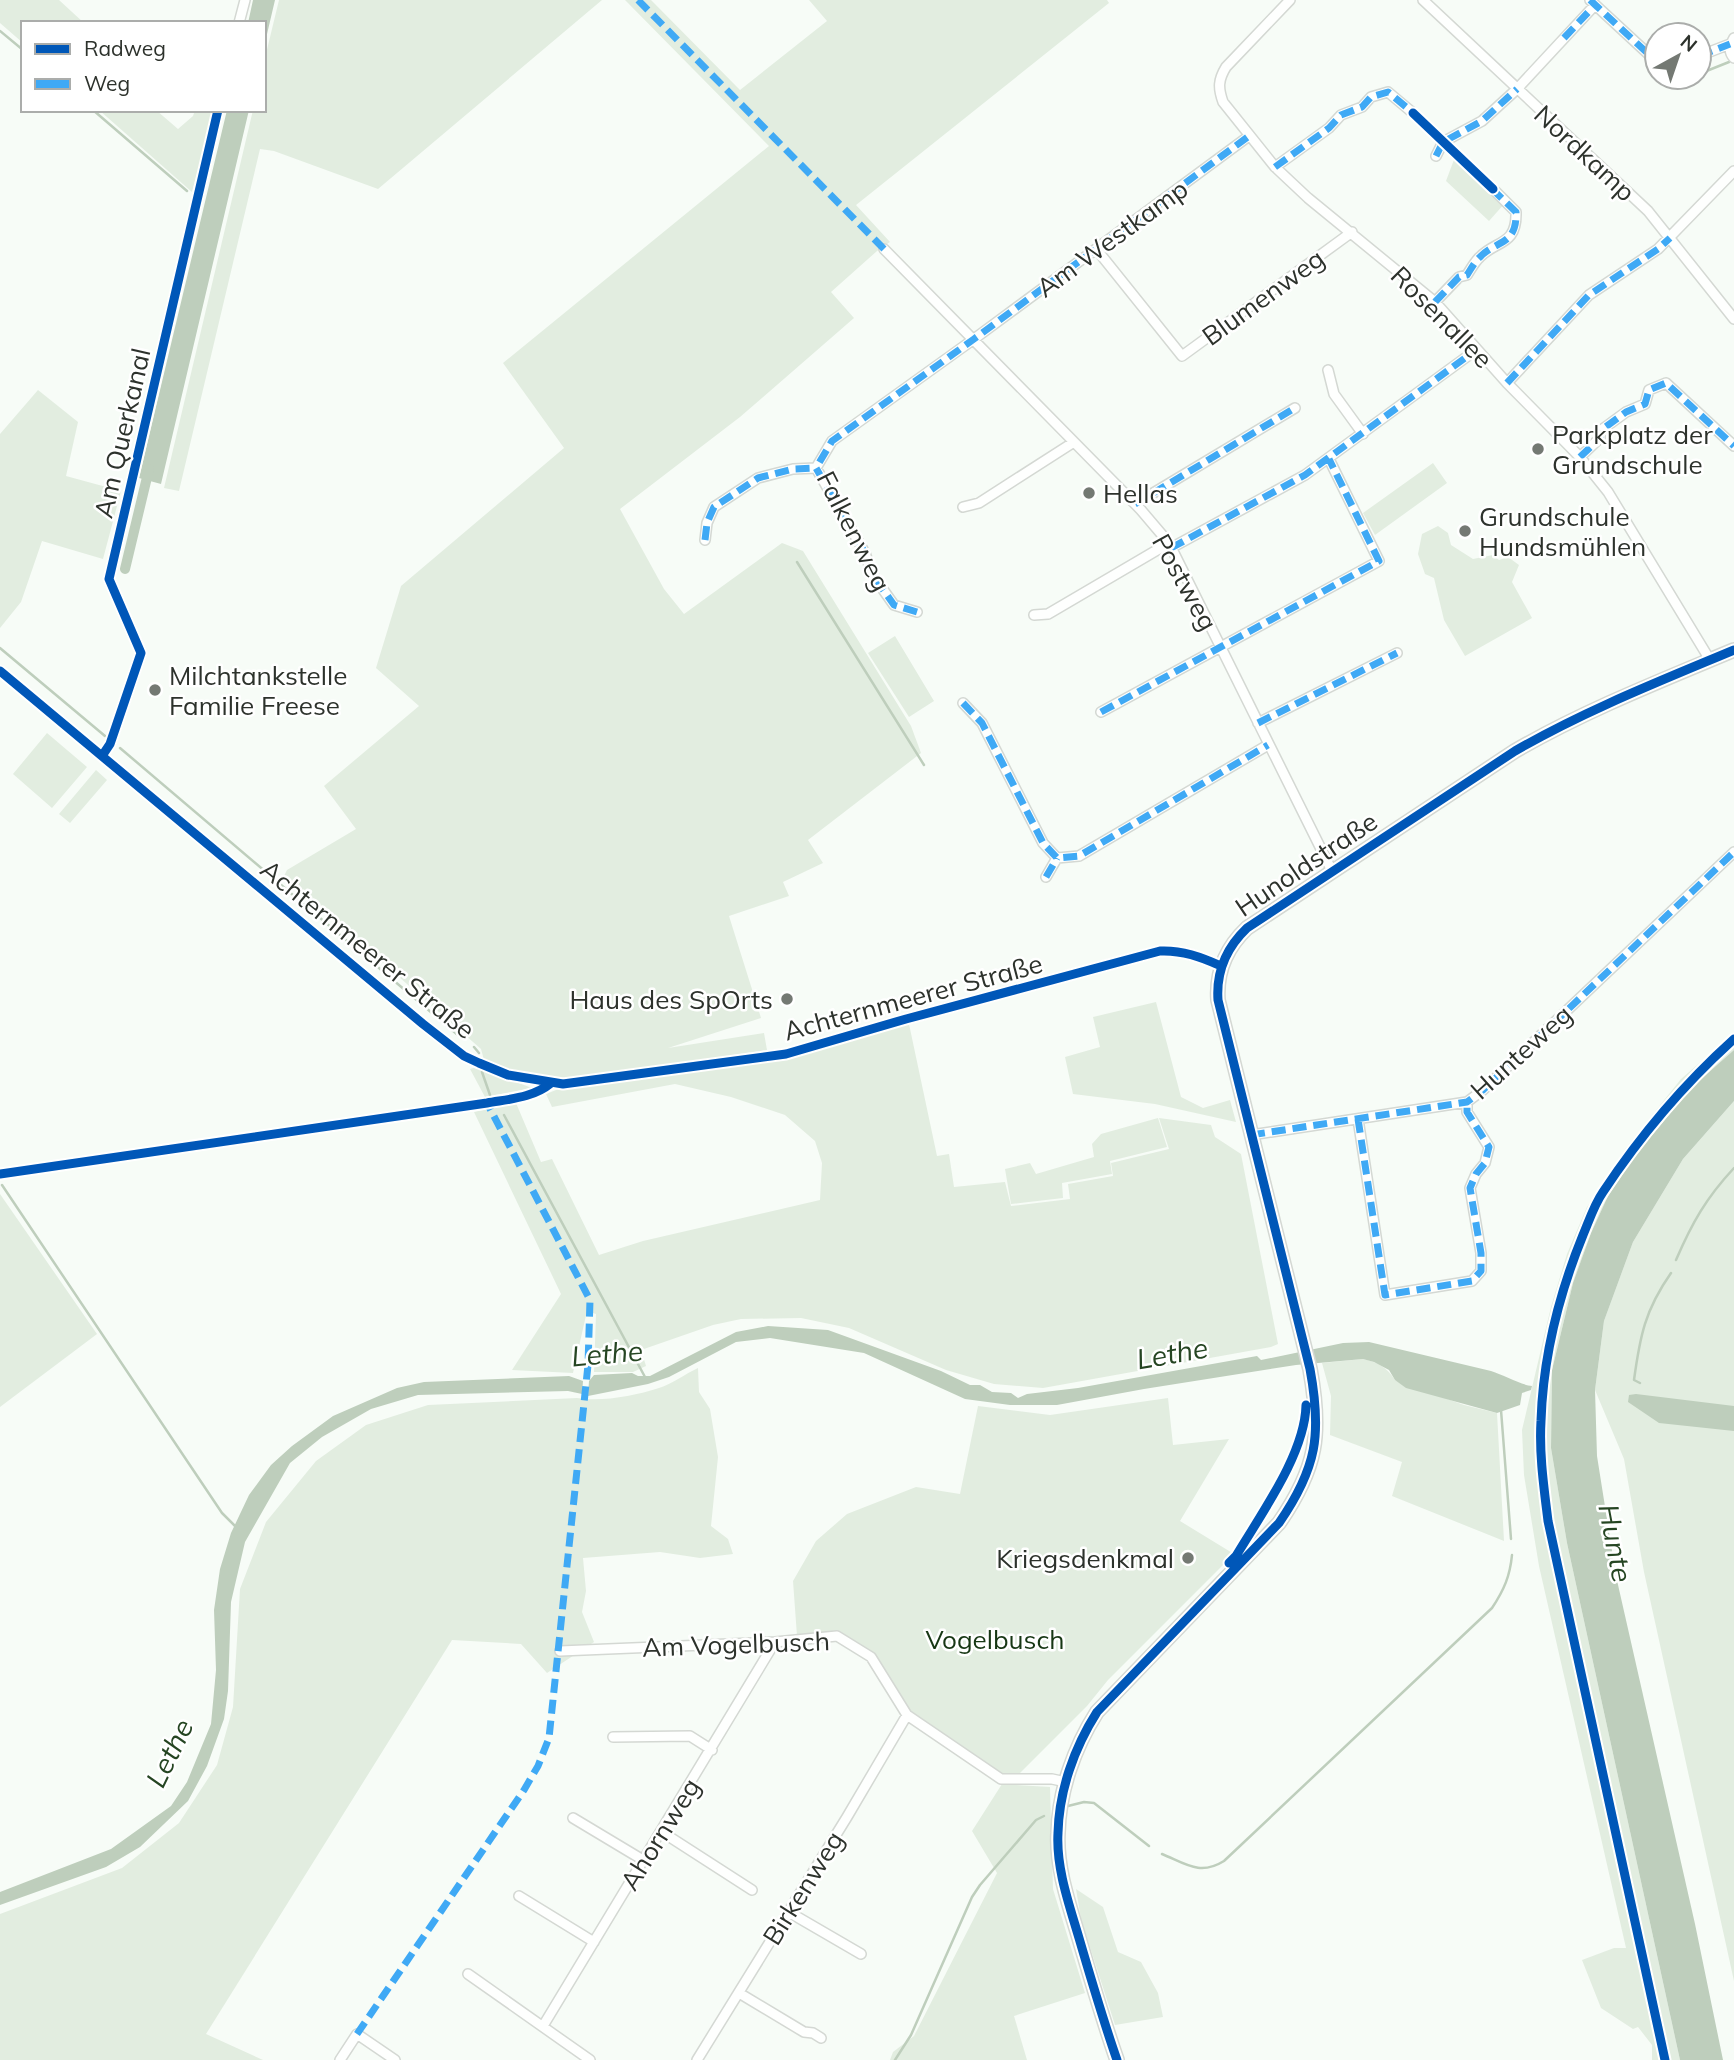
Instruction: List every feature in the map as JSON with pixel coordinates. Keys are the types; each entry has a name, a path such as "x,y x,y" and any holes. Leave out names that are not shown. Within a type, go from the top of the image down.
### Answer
{"street":[{"path":"239,21 244,0"},
{"name":"Rosenallee","path":"1290,0 1226,67 1220,77 1219,90 1223,102 1275,167 1308,198 1435,302 1476,350 1580,457 1608,492 1710,660"},
{"name":"Nordkamp","path":"1423,0 1648,211 1734,318"},
{"path":"1436,156 1443,142 1482,121 1517,89 1592,2 1643,49"},
{"path":"1713,50 1732,41"},
{"path":"1732,41 1730,52 1734,58"},
{"path":"1275,167 1329,128 1341,115 1362,107 1371,97 1388,92 1413,113"},
{"name":"Am Querkanal","path":"102,756 110,744 141,653 109,579 218,112"},
{"name":"Am Westkamp","path":"974,340 1249,136"},
{"path":"1507,383 1589,295 1658,249 1734,171"},
{"path":"1435,302 1459,277 1466,275 1479,257 1504,243 1517,225 1516,212 1493,189"},
{"name":"Blumenweg","path":"1097,250 1182,356 1352,232"},
{"name":"Postweg","path":"884,249 1135,504 1170,546 1332,871"},
{"name":"Falkenweg","path":"917,612 894,605 872,574 865,553 816,468 832,441 974,340"},
{"path":"1034,615 1048,614 1284,487 1328,459 1476,350"},
{"path":"1328,370 1334,394 1363,434"},
{"path":"1580,457 1600,438 1600,431 1645,404 1649,390 1666,383 1734,446"},
{"path":"1135,504 1295,408"},
{"path":"963,507 979,503 1073,442"},
{"path":"1101,712 1379,561 1328,459"},
{"path":"705,540 707,523 714,507 758,478 793,469 816,468"},
{"name":"Hunoldstraße","path":"1117,2060 1063,1886 1057,1836 1060,1803 1076,1751 1103,1704 1279,1523 1299,1493 1314,1452 1316,1425 1310,1368 1218,1000 1217,983 1221,966 1235,939 1247,928 1547,732 1734,650"},
{"path":"1258,723 1397,653"},
{"name":"Achternmeerer Straße","path":"0,671 464,1056 508,1075 563,1084 786,1054 1160,951 1172,950 1198,956 1221,966"},
{"path":"963,703 982,723 1043,842 1056,858"},
{"path":"1056,858 1079,856 1268,745"},
{"name":"Hunteweg","path":"1251,1135 1467,1102 1483,1090 1734,852"},
{"path":"1046,877 1056,858"},
{"path":"1358,1119 1385,1296 1472,1281 1481,1271 1470,1188 1485,1163 1489,1147 1468,1112 1467,1102"},
{"name":"Am Vogelbusch","path":"560,1651 775,1642 837,1636 871,1657 907,1715 1001,1779 1052,1779 1066,1782"},
{"name":"Ahornweg","path":"544,2026 775,1642"},
{"name":"Birkenweg","path":"697,2060 907,1715"},
{"path":"613,1737 690,1736 712,1750"},
{"path":"573,1818 643,1860"},
{"path":"662,1832 752,1890"},
{"path":"519,1896 594,1942"},
{"path":"787,1911 861,1954"},
{"path":"468,1974 590,2060"},
{"path":"739,1993 804,2032 821,2038"},
{"path":"340,2060 356,2034 395,2060"}],"green space":[{"path":"0,0 59,0 82,21 21,21 21,41 0,23"},
{"path":"279,0 602,0 378,189 274,151 260,149 179,491 164,488 253,112 266,112 266,54"},
{"path":"625,0 651,0 740,90 827,21 809,0 1107,0 1109,3 856,205 890,242 831,292 854,318 740,417 620,509 664,589 684,614 782,543 803,551 911,726 921,753 808,840 823,863 783,882 789,896 729,916 761,1018 668,1048 764,1033 767,1050 561,1080 510,1071 484,1060 481,1049 284,876 287,870 356,829 324,786 419,706 376,668 401,586 564,448 503,363 769,146"},
{"path":"101,112 158,112 178,129 194,112 213,112 192,192"},
{"path":"1455,157 1505,203 1489,221 1446,181"},
{"path":"38,390 78,422 66,476 121,491 103,559 42,541 21,602 0,628 0,434"},
{"path":"1433,463 1447,483 1375,535 1363,513"},
{"path":"1438,526 1448,533 1451,545 1473,559 1493,555 1499,560 1508,557 1519,565 1512,582 1532,618 1465,656 1444,620 1434,578 1425,574 1418,554 1422,534"},
{"path":"895,636 934,701 909,717 868,653"},
{"path":"47,733 87,767 52,808 13,774"},
{"path":"96,770 107,780 70,823 59,814"},
{"path":"1156,1002 1181,1097 1203,1108 1230,1100 1236,1122 1155,1104 1073,1094 1065,1057 1100,1047 1093,1017"},
{"path":"909,1024 937,1156 949,1154 954,1187 1005,1182 1011,1206 1070,1199 1068,1184 1113,1176 1111,1163 1169,1149 1159,1118 1211,1125 1215,1137 1241,1154 1278,1344 1043,1388 994,1384 946,1370 849,1328 801,1318 741,1319 713,1325 641,1350 646,1366 633,1372 594,1372 596,1314 587,1311 573,1373 512,1370 561,1294 474,1112 516,1103 541,1162 552,1159 599,1255 643,1241 820,1200 822,1163 815,1141 785,1115 731,1097 675,1084 552,1107 546,1094 561,1088 788,1059"},
{"path":"1734,1033 1734,1050 1692,1087 1637,1153 1608,1196 1573,1283 1552,1370 1551,1448 1567,1543 1680,2060 1652,2060 1652,2045 1638,2027 1633,2029 1601,2008 1582,1960 1614,1948 1626,1948 1539,1566 1524,1475 1522,1430 1551,1307 1567,1254 1587,1207 1626,1148 1681,1079"},
{"path":"476,1067 532,1088 485,1097 470,1069"},
{"path":"1734,1101 1734,1981 1644,1572 1624,1459 1595,1390 1604,1321 1633,1242 1683,1159"},
{"path":"1158,1118 1167,1147 1110,1161 1112,1174 1062,1183 1063,1198 1011,1204 1005,1169 1030,1163 1036,1174 1094,1157 1092,1144 1101,1134"},
{"path":"0,1194 97,1334 0,1407"},
{"path":"1363,1359 1381,1366 1395,1380 1464,1405 1497,1413 1504,1541 1392,1496 1402,1462 1330,1435 1331,1396 1322,1363"},
{"path":"698,1368 699,1392 710,1409 718,1457 711,1526 728,1539 733,1554 700,1558 660,1552 583,1558 586,1591 582,1612 594,1642 547,1673 521,1644 452,1640 206,2034 263,2060 0,2060 0,1914 122,1868 179,1823 217,1765 233,1707 240,1589 266,1522 316,1461 366,1425 428,1405 618,1398 664,1386"},
{"name":"Vogelbusch","path":"1168,1398 1173,1445 1229,1439 1180,1521 1234,1554 1019,1774 1001,1775 912,1717 873,1655 840,1634 797,1636 793,1581 816,1541 847,1514 916,1487 960,1494 978,1406 1050,1415"},
{"path":"1002,1784 1050,1787 1053,1889 1085,1993 1014,2016 1027,2060 890,2060 893,2052 914,2036 997,1873 972,1831"},
{"path":"1076,1889 1103,1907 1118,1952 1141,1962 1158,1993 1163,2017 1115,2025 1081,1919"}],"shaded area":[{"path":"253,0 275,0 266,38 266,21 248,21"},
{"path":"227,112 249,112 161,484 139,478"},
{"path":"1734,1050 1734,1101 1683,1159 1633,1242 1604,1321 1595,1390 1597,1456 1616,1576 1723,2060 1680,2060 1567,1543 1551,1448 1552,1370 1573,1283 1608,1196 1637,1153 1692,1087"},
{"path":"768,1326 828,1330 941,1371 970,1385 980,1385 992,1392 1011,1393 1018,1398 1027,1394 1078,1388 1257,1356 1261,1360 1343,1343 1369,1342 1491,1371 1532,1386 1531,1390 1522,1393 1520,1405 1497,1413 1406,1388 1395,1380 1389,1370 1363,1359 1296,1365 1057,1405 1010,1405 965,1399 864,1353 770,1338 736,1342 669,1377 648,1384 588,1396 589,1381 594,1375 632,1373 650,1376 736,1332"},
{"path":"569,1376 583,1381 582,1394 568,1391 418,1395 371,1409 322,1437 290,1463 245,1542 231,1602 228,1691 224,1719 207,1766 188,1801 140,1847 106,1867 0,1905 0,1892 111,1849 171,1806 187,1782 211,1724 216,1670 214,1610 220,1569 231,1533 249,1495 271,1465 333,1416 397,1388 424,1382"},
{"path":"1629,1395 1734,1406 1734,1431 1659,1423 1628,1402"}],"waterway":[{"path":"0,31 21,48"},
{"path":"1713,68 1729,62"},
{"path":"95,112 187,191"},
{"path":"125,569 149,469"},
{"path":"797,562 924,765"},
{"path":"0,648 105,736"},
{"path":"120,748 459,1036"},
{"path":"474,1047 479,1053"},
{"path":"482,1072 490,1095"},
{"name":"Lethe","path":"504,1115 645,1377"},
{"path":"1676,1260 1700,1211 1734,1168"},
{"path":"2,1185 222,1513 235,1526"},
{"path":"1640,1383 1634,1380 1645,1324 1655,1299 1671,1273"},
{"path":"1501,1410 1511,1539"},
{"path":"1162,1854 1200,1868 1208,1868 1224,1861 1492,1608 1506,1583 1512,1555"},
{"path":"1068,1806 1084,1802 1094,1803 1149,1846"},
{"path":"895,2060 911,2035 972,1897 1036,1820 1044,1816"}],"marked path":[{"path":"638,0 884,249"},
{"path":"1590,0 1643,49"},
{"path":"1564,38 1595,5"},
{"path":"1713,51 1730,44"},
{"path":"1436,156 1443,142 1482,121 1517,89"},
{"path":"1275,167 1329,128 1341,115 1362,107 1371,97 1388,92 1417,116"},
{"path":"917,612 894,605 872,574 865,553 816,468 832,441 1249,136"},
{"path":"1435,302 1459,277 1467,275 1480,257 1504,241 1513,231 1516,212 1490,187"},
{"path":"1507,383 1589,295 1670,238"},
{"path":"1171,548 1305,475 1476,350"},
{"path":"1580,457 1600,438 1600,431 1626,412 1645,404 1649,390 1666,383 1734,446"},
{"path":"1135,504 1295,408"},
{"path":"1101,712 1379,561 1329,459"},
{"path":"705,540 707,523 714,507 758,478 793,469 816,468"},
{"path":"1258,723 1397,653"},
{"path":"963,703 982,723 1043,843 1057,858 1079,856 1268,745"},
{"path":"1251,1135 1467,1102 1483,1090 1734,852"},
{"path":"1046,877 1057,858"},
{"path":"1358,1119 1385,1295 1472,1281 1481,1271 1481,1253 1470,1188 1485,1163 1489,1147 1467,1112 1467,1102"},
{"path":"357,2034 524,1790 538,1766 549,1738 588,1365 590,1300 487,1103"}],"cycle path":[{"path":"102,756 110,744 141,653 109,579 218,112"},
{"path":"1413,113 1493,189"},
{"path":"1117,2060 1061,1873 1059,1817 1069,1770 1081,1740 1097,1712 1279,1523 1302,1485 1309,1467 1315,1432 1316,1413 1310,1369 1218,1000 1219,979 1224,961 1233,944 1247,928 1515,751 1595,710 1734,650"},
{"path":"0,671 423,1024 464,1056 508,1075 563,1084 786,1054 1160,951 1191,955 1221,966"},
{"path":"1665,2060 1548,1521 1542,1471 1542,1397 1560,1303 1574,1257 1597,1202 1617,1171 1664,1111 1734,1039"},
{"path":"0,1174 504,1100 529,1095 551,1083"},
{"path":"1229,1563 1257,1522 1290,1463 1304,1424 1306,1405"}],"place":[{"name":"Parkplatz der Grundschule","path":"1538,449"},
{"name":"Hellas","path":"1089,493"},
{"name":"Grundschule Hundsmühlen","path":"1465,531"},
{"name":"Milchtankstelle Familie Freese","path":"155,690"},
{"name":"Haus des SpOrts","path":"787,999"},
{"name":"Kriegsdenkmal","path":"1188,1558"}],"water label":[{"name":"Hunte","path":"1616,1543"}]}
